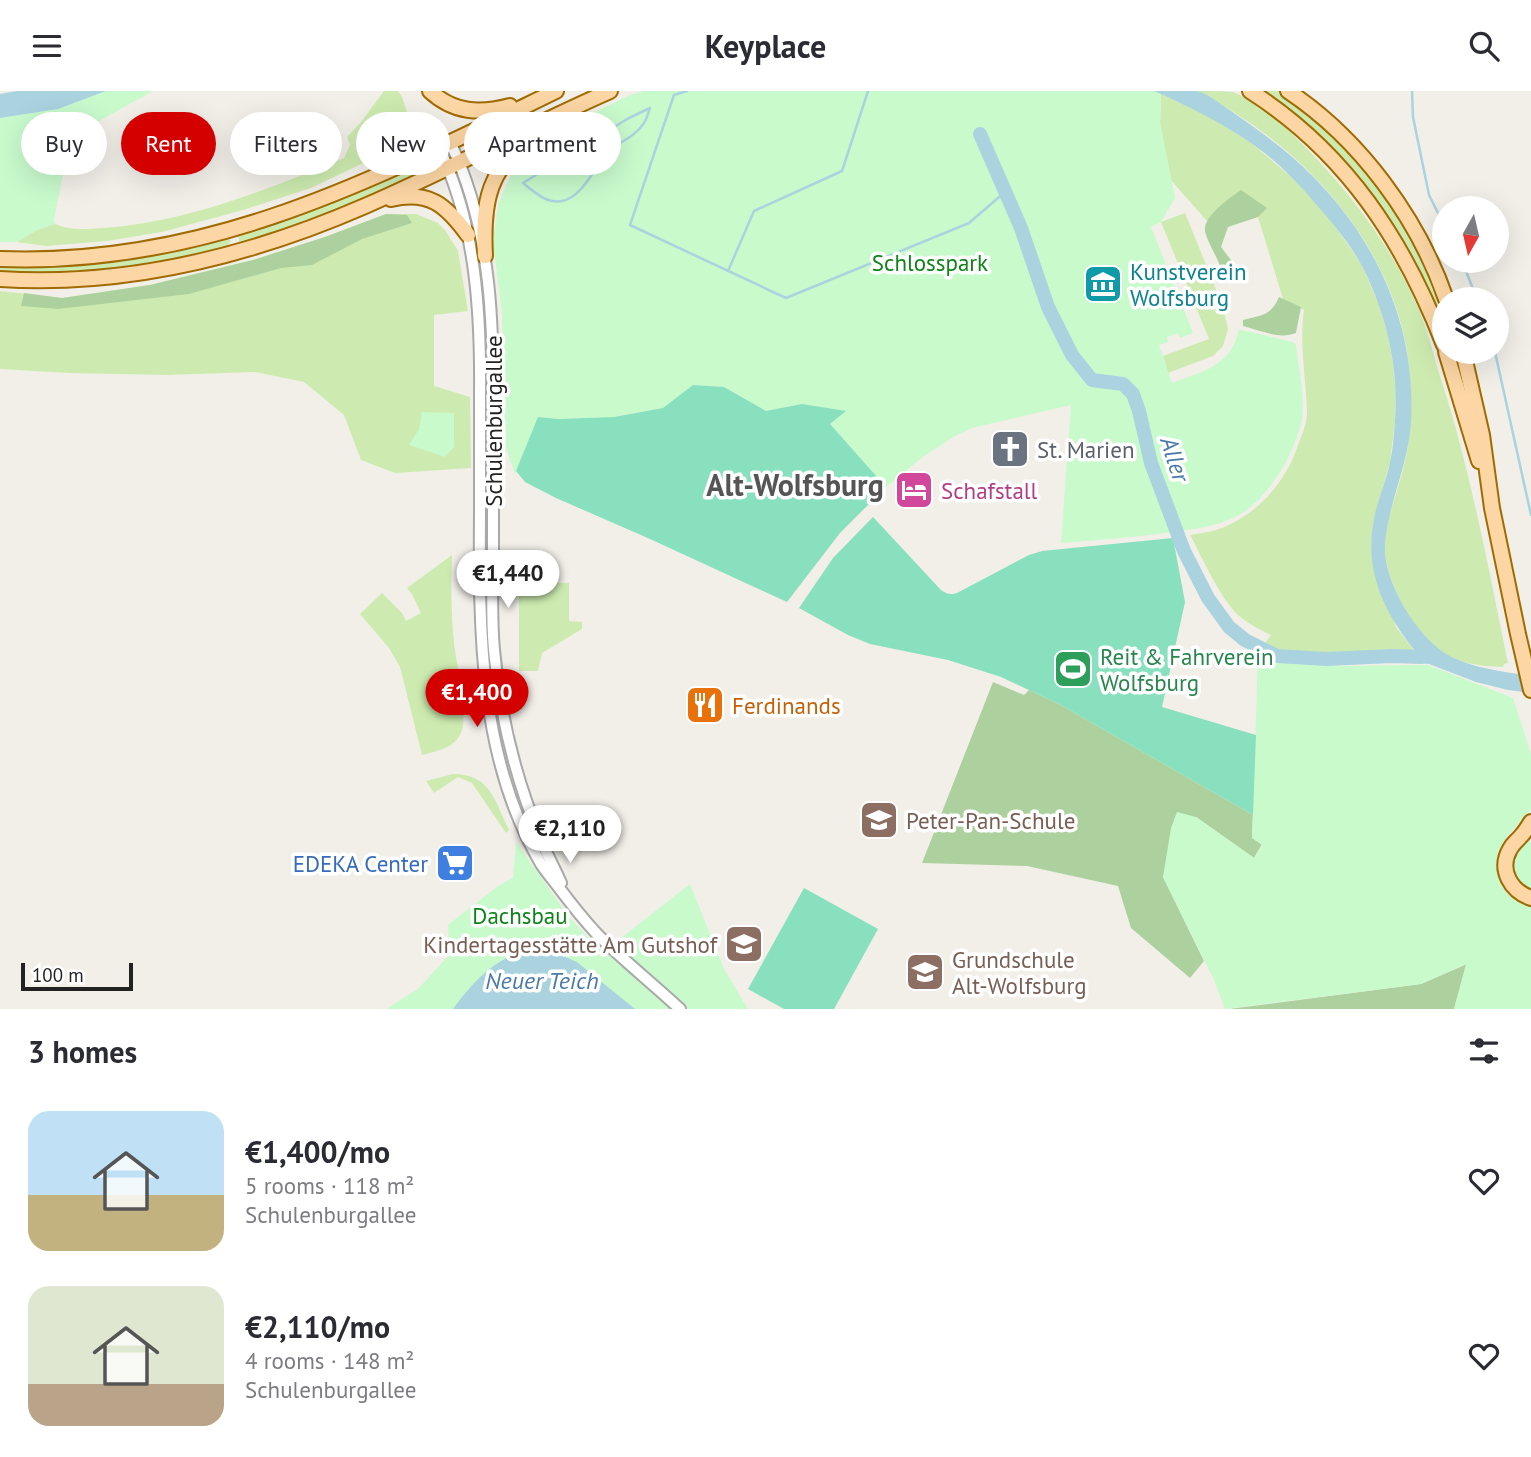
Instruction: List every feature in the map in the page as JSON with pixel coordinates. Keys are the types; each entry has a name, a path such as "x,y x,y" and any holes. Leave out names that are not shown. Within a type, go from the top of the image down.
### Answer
{"main road":[{"path":"430,91 454,107 482,111 496,110 556,91"},
{"path":"450,142 556,91"},
{"path":"565,112 610,91"},
{"path":"1250,91 1294,122 1363,193 1398,247 1432,316"},
{"path":"1287,91 1326,120 1372,169 1411,225 1441,287"},
{"path":"0,279 101,278 194,263 274,240 365,206 464,160"},
{"path":"0,259 50,260 158,247 225,232 310,204 380,175"},
{"path":"485,256 483,226 488,194 496,175"},
{"path":"365,206 405,196 419,196 445,208 468,236"},
{"path":"1450,364 1492,508 1531,690"},
{"path":"1466,364 1482,435 1492,508"},
{"path":"1531,822 1526,835 1508,851 1506,859 1507,875 1513,888 1531,898"}],"street":[{"name":"Schulenburgallee","path":"450,157 470,191 485,256 492,314 492,600 494,649 500,695 521,786 541,841 569,902"},
{"name":"Schulenburgallee","path":"454,165 479,312 481,652 487,702 497,750 509,791 542,865 597,934 680,1009"},
{"path":"497,750 510,747"}],"green space":[{"path":"106,91 153,91 107,117 107,112 39,112 58,109"},
{"path":"384,91 398,91 407,112 368,112"},
{"name":"Schlosspark","path":"643,91 1161,91 1160,122 1175,198 1161,222 1151,227 1193,333 1180,338 1178,333 1167,337 1168,342 1159,345 1172,383 1204,371 1222,360 1235,342 1239,330 1293,342 1296,345 1303,410 1299,431 1285,464 1253,505 1223,522 1173,532 1061,543 1071,405 972,428 924,456 886,487 830,424 845,412 802,404 766,411 724,387 693,385 663,408 614,417 539,417 515,474 506,448 502,313 493,243 498,205 511,175 621,175 621,112 595,112"},
{"path":"1196,91 1233,92 1276,119 1344,190 1373,228 1410,290 1423,320 1432,349 1432,364 1436,364 1460,444 1508,663 1503,667 1461,661 1438,649 1419,630 1395,589 1386,561 1385,548 1389,517 1407,453 1411,403 1409,365 1400,321 1385,279 1363,239 1337,203 1306,169 1272,139 1235,113"},
{"path":"1260,91 1281,91 1288,95 1344,146 1378,186 1419,251 1436,287 1432,287 1432,297 1403,245"},
{"path":"1161,94 1208,116 1250,142 1295,180 1328,217 1361,263 1379,305 1388,335 1396,395 1390,462 1373,523 1371,546 1396,627 1415,652 1354,656 1283,652 1262,647 1271,635 1245,621 1231,608 1190,535 1222,528 1247,515 1268,496 1285,474 1307,417 1302,348 1304,310 1283,299 1258,217 1267,208 1216,211 1207,221 1162,170 1159,160"},
{"path":"21,115 21,175 63,175 55,224 37,230 17,242 0,242 0,118"},
{"path":"356,127 356,167 342,173 342,159 350,145 347,137"},
{"path":"301,175 338,175 311,188 243,210 162,232 107,241 46,246 17,242 37,230 55,224 73,229 103,228 134,225 196,212"},
{"path":"386,175 415,175 315,221 237,246 239,238 235,234"},
{"path":"1241,190 1267,208 1258,217 1228,227 1221,247 1234,264 1221,268 1206,235 1206,225 1218,208"},
{"path":"1185,213 1222,304 1228,329 1223,346 1213,356 1168,373 1163,356 1209,339 1161,222"},
{"path":"386,214 416,214 438,223 458,251 468,311 434,315 434,386 470,397 471,468 395,473 361,460 344,415 304,382 255,372 167,375 0,369 0,291 62,298 150,285 253,260"},
{"path":"386,214 407,215 412,223 362,239 312,265 281,268 189,294 58,309 21,306 24,293 62,298 150,285 253,260"},
{"path":"227,237 231,241 228,245 188,259 101,273 0,274 0,264"},
{"path":"1279,297 1301,307 1296,333 1276,335 1243,326 1243,320 1260,316 1273,308"},
{"path":"693,385 724,387 766,411 802,404 846,411 830,424 886,487 840,533 787,602 556,498 525,482 516,471 538,417 614,417 663,408"},
{"path":"422,412 454,413 454,447 445,457 409,445 419,429"},
{"name":"Reit & Fahrverein Wolfsburg","path":"873,517 941,590 950,594 1042,551 1173,538 1185,602 1162,707 1256,735 1253,815 1059,704 1001,677 948,660 870,644 799,608 833,558"},
{"path":"452,555 452,621 463,705 463,728 453,743 422,755 400,667 389,648 360,614 382,593 402,613 406,621 421,613 407,588"},
{"path":"519,582 569,583 569,621 582,622 582,629 542,653 538,671 519,671"},
{"path":"1258,655 1326,666 1428,665 1513,698 1531,754 1531,809 1503,844 1498,856 1497,870 1501,884 1509,896 1531,905 1531,1009 1454,1009 1466,964 1421,984 1225,1009 1214,980 1163,877 1171,828 1177,812 1196,817 1254,858 1262,845 1252,838"},
{"path":"993,682 1024,695 1029,690 1059,704 1253,815 1252,838 1262,844 1254,858 1196,817 1163,877 1204,961 1190,978 1131,928 1118,886 1027,866 922,863"},
{"path":"453,774 466,775 484,784 500,809 509,830 506,833 472,783 458,777 434,793 426,781"},
{"path":"1531,840 1531,891 1516,879 1513,867 1520,848"},
{"name":"Dachsbau","path":"516,842 569,917 603,953 624,970 603,952 690,884 724,969 748,1009 635,1009 610,990 503,959 476,982 453,1009 386,1009 418,989 449,955 448,925 498,886 513,878"},
{"path":"804,888 878,929 834,1009 784,1009 748,989"},
{"path":"1467,964 1454,1009 1229,1009 1421,984"}],"water":[{"path":"17,91 106,91 58,109 21,112 21,115 0,118 0,94"},
{"path":"1154,91 1200,92 1252,126 1319,182 1344,211 1365,242 1383,275 1396,310 1406,346 1411,383 1409,437 1385,545 1390,577 1417,626 1441,650 1472,665 1531,676 1531,693 1476,682 1429,664 1404,661 1404,653 1415,651 1386,607 1372,560 1373,524 1391,457 1396,400 1393,360 1378,302 1357,258 1340,233 1299,185 1274,161 1225,127"},
{"name":"Neuer Teich","path":"547,949 577,962 635,1009 453,1009 475,982 503,960 528,950"}],"waterway":[{"path":"687,91 674,95 630,225 786,298 969,223 1005,192"},
{"path":"728,271 754,211 842,171 868,91"},
{"path":"1412,91 1413,117 1432,201"},
{"path":"650,108 641,128 610,150 583,187 570,198 551,201 523,183 650,108"},
{"name":"Aller","path":"980,134 1021,228 1048,307 1072,355 1092,380 1123,384 1133,394 1151,463 1184,551 1208,598 1229,627 1245,640 1277,656 1326,659 1422,657"},
{"path":"1467,273 1472,287"},
{"path":"1498,364 1531,515"}],"place":[{"name":"Kunstverein Wolfsburg","path":"1103,284"},
{"name":"St. Marien","path":"1010,449"},
{"name":"Schafstall","path":"914,490"},
{"name":"Reit & Fahrverein Wolfsburg","path":"1073,669"},
{"name":"Ferdinands","path":"705,705"},
{"name":"Peter-Pan-Schule","path":"879,820"},
{"name":"EDEKA Center","path":"455,863"},
{"name":"Kindertagesstätte Am Gutshof","path":"744,944"},
{"name":"Grundschule Alt-Wolfsburg","path":"925,972"}],"district":[{"name":"Alt-Wolfsburg","path":"795,484"}]}
